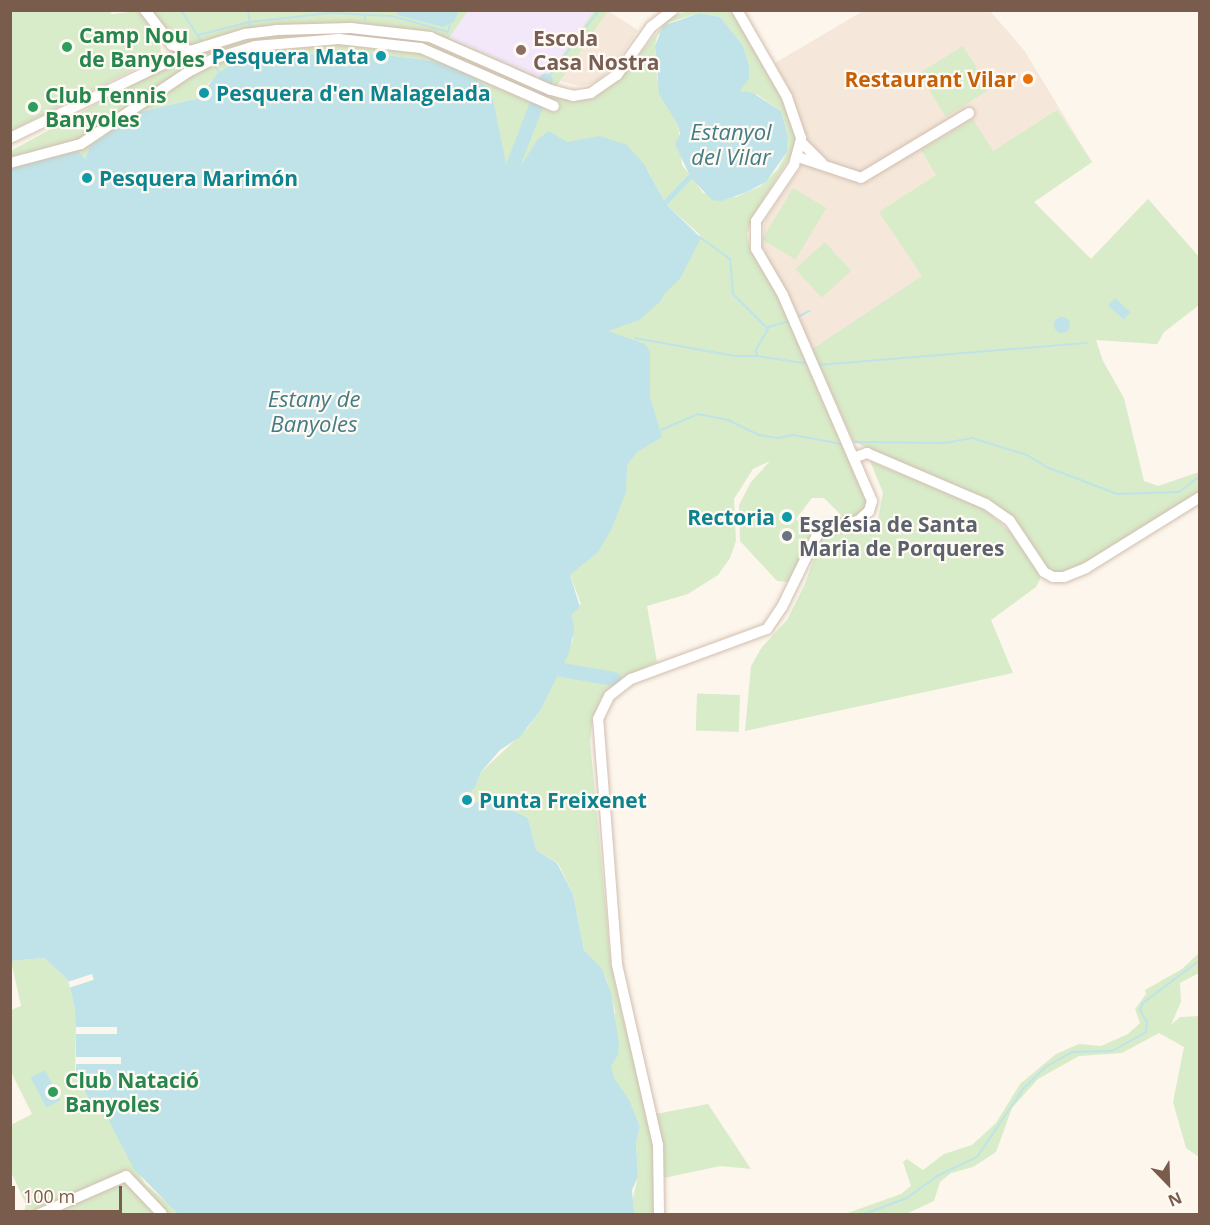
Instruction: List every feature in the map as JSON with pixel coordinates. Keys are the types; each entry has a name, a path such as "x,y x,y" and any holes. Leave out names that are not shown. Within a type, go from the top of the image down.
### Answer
{"street":[{"path":"146,10 168,40 190,51"},
{"path":"10,138 164,62 190,51 260,31 392,31 445,42 531,81 573,96 602,89 617,75 651,27 673,10"},
{"path":"737,10 788,97 802,143 822,163"},
{"path":"10,163 81,144 140,102 207,63 277,44 339,39 391,43 436,52 550,104"},
{"path":"164,62 168,40"},
{"path":"798,156 861,178 969,113"},
{"path":"659,1215 658,1144 617,964 598,719 609,696 630,679 767,629 782,607 820,529 858,520 869,511 871,492 783,296 758,256 753,231 763,207 798,156 802,143"},
{"path":"856,457 867,453 986,504 1010,521 1044,572 1053,577 1064,577 1086,568 1200,497"},
{"path":"39,1215 126,1176 162,1215"}],"shaded area":[{"name":"Escola Casa Nostra","path":"468,11 594,11 544,80 449,38"},
{"path":"608,11 638,30 613,67 595,83 580,86 560,81"},
{"path":"863,11 990,11 1024,50 1092,162 1034,202 1091,259 1148,199 1199,257 1199,305 1164,332 1157,344 1096,339 1068,310 818,364 762,245 765,219 804,163 806,145 793,97 775,63"}],"green space":[{"name":"Camp Nou de Banyoles","path":"108,10 112,14 138,11 160,38 161,56 11,131 11,11"},
{"path":"148,11 468,11 449,38 544,80 594,11 608,11 552,93 588,98 617,81 670,17 687,11 729,11 738,17 787,103 796,131 796,148 754,214 747,234 750,248 776,290 862,478 867,505 860,515 849,519 843,517 824,498 812,498 796,519 812,535 788,582 777,581 740,541 739,505 751,482 770,461 753,469 734,499 736,541 730,558 718,575 688,594 647,606 657,662 616,683 601,698 593,717 590,741 611,965 653,1144 654,1214 629,1214 638,1177 636,1143 640,1127 630,1101 609,1075 615,1012 606,978 584,950 573,894 558,863 536,850 528,818 494,801 467,806 459,802 475,788 481,772 527,729 540,711 573,640 572,614 581,604 570,575 601,332 700,235 667,205 692,178 703,193 736,197 761,186 778,169 787,152 788,137 781,111 758,95 740,91 749,64 742,44 720,17 699,13 670,22 657,36 655,46 657,79 678,125 682,165 689,174 664,200 647,169 522,174 499,171 491,90 471,75 439,62 380,54 326,53 236,61 209,83 199,98 134,113 90,146 85,159 78,152 11,168 11,151 182,57"},
{"path":"963,46 990,89 946,117 919,74"},
{"path":"1057,110 1092,162 1034,202 1091,259 1148,199 1199,257 1199,305 1164,332 1157,344 1096,340 1103,361 1124,398 1144,481 1158,486 1199,472 1199,494 1085,565 1063,574 1045,570 1012,519 853,441 812,349 922,276 879,212 936,175 921,150 973,119 993,151"},
{"path":"793,188 826,208 796,260 762,239"},
{"path":"825,242 851,271 821,298 795,269"},
{"path":"870,461 985,509 1016,537 1041,577 1036,587 991,620 1013,673 745,731 751,666 762,647 787,620 805,584 824,530 877,525 883,493"},
{"path":"697,693 740,695 739,732 696,730"},
{"path":"1199,953 1199,973 1180,983 1181,1002 1171,1025 1180,1017 1199,1016 1199,1157 1186,1148 1173,1102 1184,1047 1159,1033 1122,1053 1079,1056 1038,1079 1012,1108 996,1152 973,1167 951,1173 940,1182 934,1201 906,1214 845,1214 901,1194 911,1186 903,1162 907,1159 923,1170 944,1154 972,1145 996,1123 1020,1084 1056,1054 1079,1044 1101,1046 1128,1034 1140,1023 1135,1009 1146,994 1145,990 1182,969"},
{"name":"Club Natació Banyoles","path":"44,958 68,980 75,1009 75,1072 90,1102 106,1116 145,1184 181,1214 11,1214 25,1209 26,1204 11,1172 11,1125 32,1114 11,1072 11,1010 21,1006 11,961"},
{"path":"708,1104 751,1169 720,1166 664,1178 656,1114"}],"water":[{"path":"459,10 454,22 443,27 397,15 397,11"},
{"name":"Estany de Banyoles","path":"699,13 720,17 742,44 749,64 749,78 740,91 753,93 781,111 788,137 787,152 766,182 747,192 721,201 712,200 692,179 667,205 701,238 680,279 664,294 660,302 639,320 608,331 645,344 650,352 650,397 662,437 637,452 627,465 626,492 611,530 598,552 570,575 580,607 572,614 574,631 569,653 540,711 520,737 500,750 481,772 475,788 459,802 467,806 485,799 494,801 528,818 536,850 557,863 573,894 584,950 602,969 611,993 619,1043 618,1055 611,1066 614,1078 630,1101 640,1127 636,1143 638,1177 632,1190 634,1214 178,1214 134,1169 109,1121 90,1102 76,1074 75,1009 68,980 44,958 11,961 11,168 78,151 85,159 90,146 135,113 199,98 217,74 236,61 326,53 380,54 439,62 471,75 491,90 507,169 518,170 538,139 549,131 567,142 600,136 627,145 644,164 664,200 689,174 675,144 680,134 678,125 659,94 655,46 663,26"},
{"path":"1115,298 1130,312 1124,320 1108,305"},
{"path":"1062,317 1068,319 1070,325 1068,331 1062,333 1056,331 1054,325 1056,319"},
{"path":"45,1070 60,1100 46,1108 31,1077"}],"pier":[{"path":"92,974 94,980 70,987 68,982"},
{"path":"76,1027 117,1027 117,1034 76,1034"},
{"path":"76,1057 121,1057 121,1064 76,1064"}],"waterway":[{"path":"181,10 201,41"},
{"path":"248,10 250,27"},
{"path":"546,80 599,10"},
{"path":"198,35 249,22 330,13 392,16 448,32 450,25"},
{"path":"365,14 365,20"},
{"path":"254,49 256,59"},
{"path":"213,64 219,72"},
{"path":"511,171 546,80"},
{"path":"701,238 730,259 733,294 768,329 756,350 757,356 810,364"},
{"path":"796,318 809,311"},
{"path":"768,327 791,321"},
{"path":"635,338 734,356 757,356"},
{"path":"818,365 1087,343"},
{"path":"661,430 698,414 728,420 759,435 779,438 793,435 842,444"},
{"path":"855,442 944,443 972,438 1027,455 1049,468 1117,494 1179,492 1200,476"},
{"path":"562,670 614,679"},
{"path":"864,1214 907,1198 937,1176 977,1157 1023,1089 1047,1066 1072,1052 1112,1051 1146,1032 1147,1022 1140,1010 1143,1003 1200,960"}],"place":[{"name":"Camp Nou de Banyoles","path":"67,47"},
{"name":"Escola Casa Nostra","path":"521,50"},
{"name":"Pesquera Mata","path":"381,56"},
{"name":"Restaurant Vilar","path":"1028,79"},
{"name":"Pesquera d'en Malagelada","path":"204,93"},
{"name":"Club Tennis Banyoles","path":"33,107"},
{"name":"Pesquera Marimón","path":"87,178"},
{"name":"Rectoria","path":"787,517"},
{"name":"Església de Santa Maria de Porqueres","path":"787,536"},
{"name":"Punta Freixenet","path":"467,800"},
{"name":"Club Natació Banyoles","path":"53,1092"}],"water label":[{"name":"Estanyol del Vilar","path":"731,144"}]}
